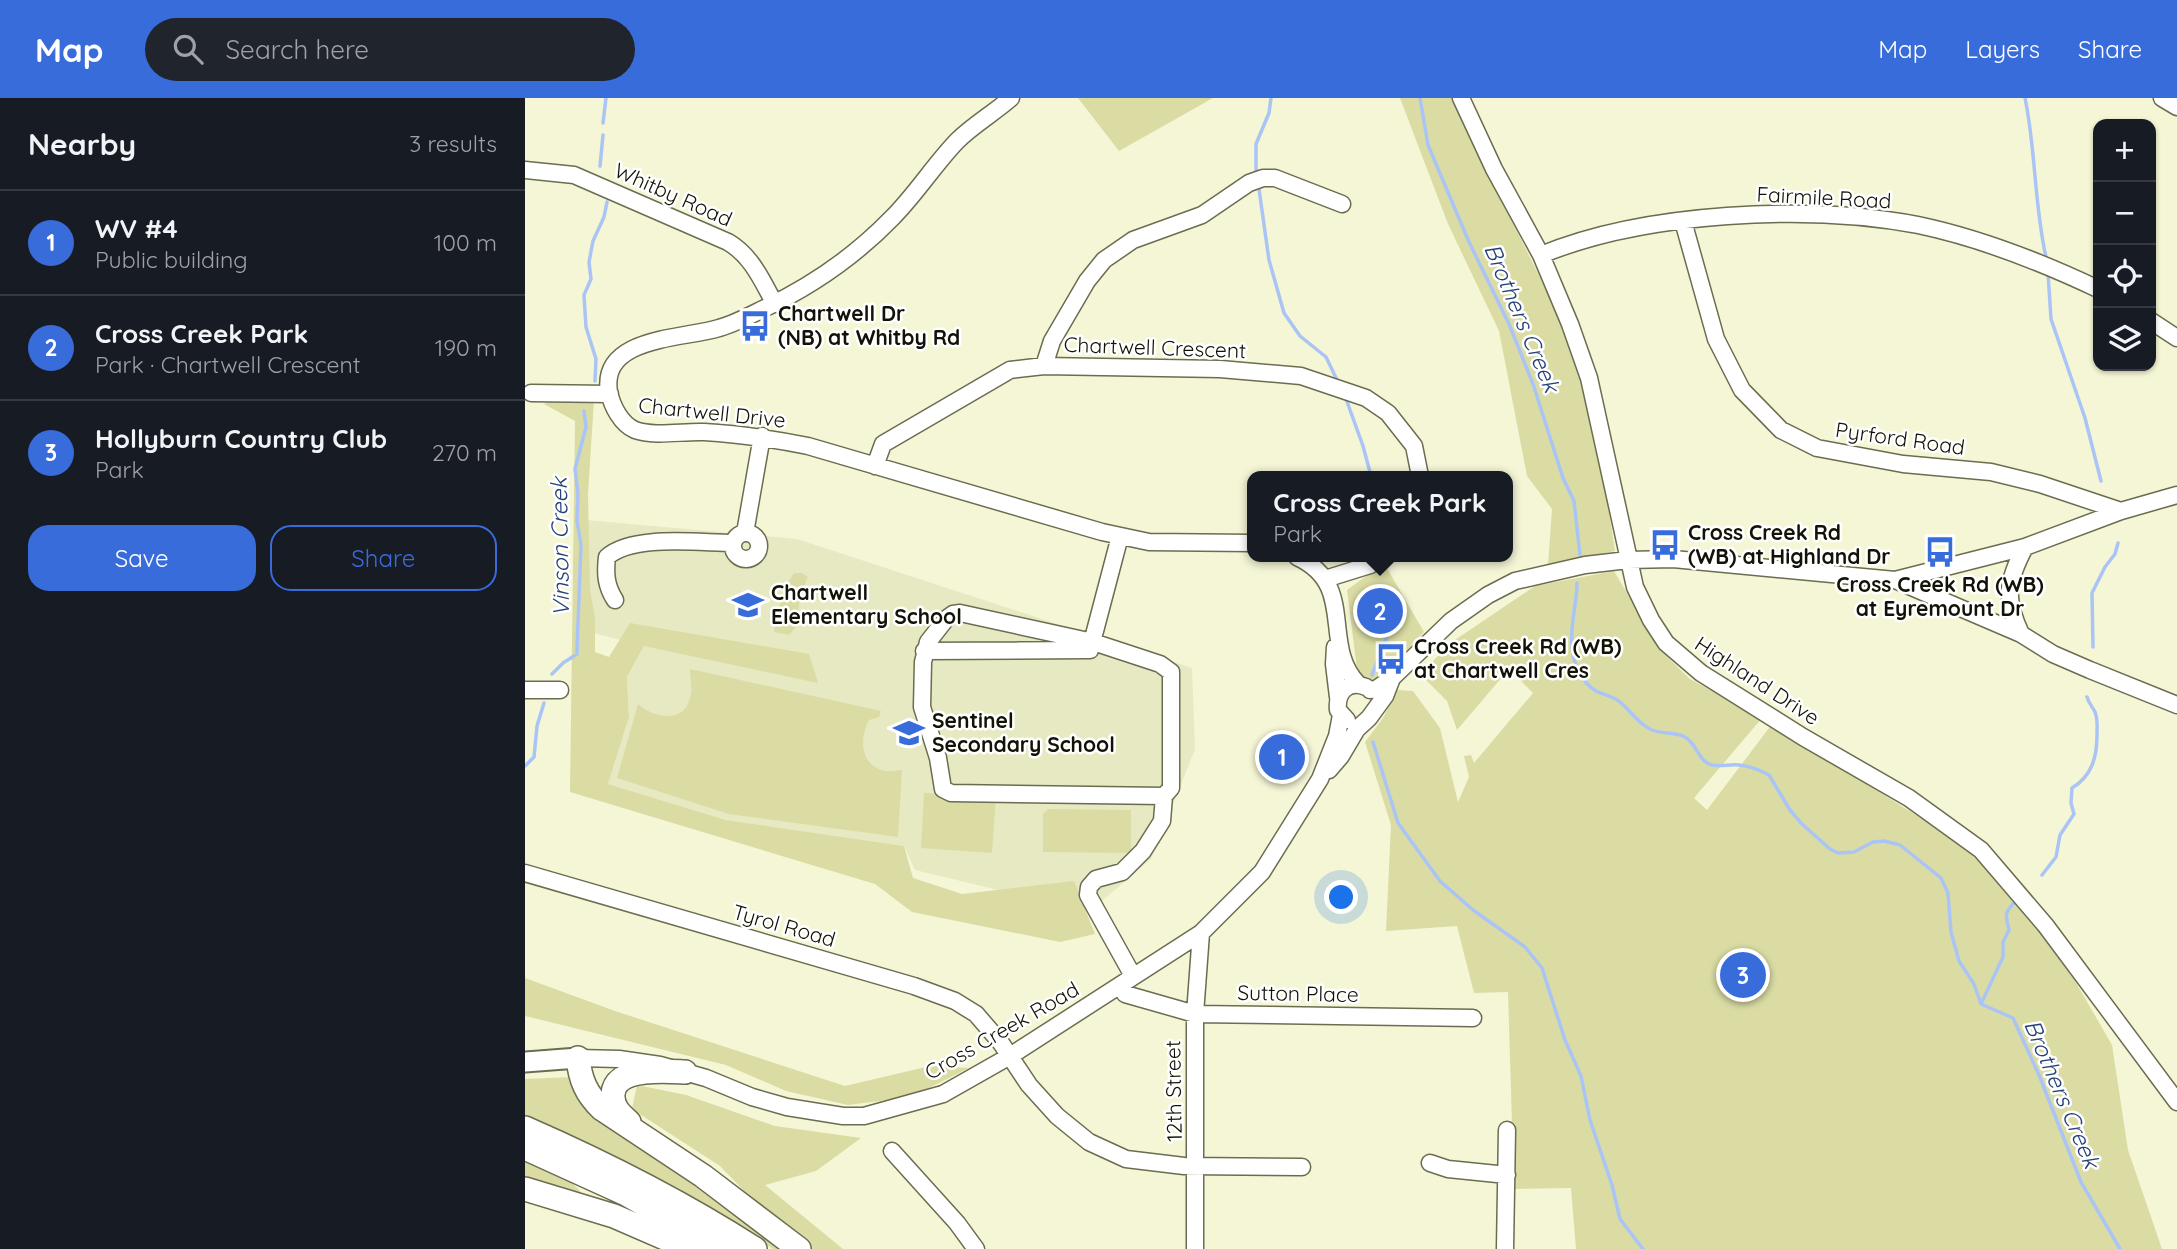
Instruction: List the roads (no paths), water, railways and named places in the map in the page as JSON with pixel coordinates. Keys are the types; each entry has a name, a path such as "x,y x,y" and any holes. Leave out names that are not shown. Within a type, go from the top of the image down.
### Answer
{"highway":[{"path":"578,1058 582,1082 593,1101 622,1125 728,1194 799,1249"},
{"path":"670,1154 618,1112 614,1105 613,1090 622,1079 638,1073 685,1072"},
{"path":"525,1128 669,1197 755,1249"},
{"path":"525,1148 626,1194 722,1249"},
{"path":"525,1189 614,1216 690,1249"}],"main road":[{"path":"525,1062 578,1058"}],"street":[{"name":"Chartwell Drive","path":"1011,98 958,140 893,218 854,253 775,304 719,328 642,344 619,358 608,377 610,394 617,412 625,424 636,430 762,436 809,446 1120,536 1149,542 1247,543"},
{"name":"Highland Drive","path":"1461,98 1493,169 1541,255 1570,324 1589,378 1635,587 1666,643 1701,673 1803,737 1909,797 1981,850 2046,926 2177,1102"},
{"path":"2162,98 2177,107"},
{"name":"Whitby Road","path":"525,170 574,175 728,242 748,258 775,304"},
{"path":"1044,366 1052,341 1087,281 1104,260 1133,240 1202,215 1249,183 1263,178 1275,177 1342,204"},
{"name":"Fairmile Road","path":"1541,255 1565,245 1630,228 1683,221 1733,216 1857,216 1920,226 2003,249 2059,270 2093,287"},
{"name":"Pyrford Road","path":"1683,221 1716,340 1742,390 1780,430 1817,448 1903,464 1991,472 2040,484 2121,511"},
{"path":"2156,324 2177,338"},
{"name":"Chartwell Crescent","path":"875,466 883,444 905,429 1010,370 1044,366 1220,369 1301,376 1366,398 1388,413 1415,446 1419,471"},
{"path":"525,377 528,394 610,394"},
{"path":"615,600 608,588 605,572 607,558 613,552 626,547 656,543 739,538 762,436"},
{"path":"1895,580 2025,547 2121,511 2177,495"},
{"path":"925,651 1090,650 1120,536"},
{"path":"2021,634 2008,592 2014,569 2025,547"},
{"path":"1338,697 1346,687 1376,689 1392,678 1451,621 1488,595 1515,581 1542,573 1628,560 1673,559 1895,580 2021,634 2065,659 2177,705"},
{"path":"1308,562 1325,579 1336,609 1342,658 1347,672 1375,701 1375,708"},
{"path":"1325,579 1375,562"},
{"path":"1133,976 1088,895 1089,887 1096,879 1122,872 1143,851 1161,821 1164,796 1171,788 1171,672 1160,664 1093,642 960,612 946,619 928,642 925,651 922,707 938,758 943,789 951,793 1164,796"},
{"path":"1338,628 1333,664 1341,715 1351,722 1363,722 1369,718 1385,696 1392,678"},
{"path":"525,690 560,690"},
{"name":"Cross Creek Road","path":"578,1058 619,1059 685,1072 753,1097 818,1113 864,1116 943,1094 1010,1056 1201,933 1262,872 1320,779 1337,736 1341,715"},
{"name":"Cross Creek Road","path":"1320,779 1341,756 1363,722"},
{"name":"Tyrol Road","path":"525,873 914,986 955,1001 976,1013 1029,1085 1057,1116 1089,1142 1126,1159 1196,1167 1302,1167"},
{"name":"12th Street","path":"1195,1249 1195,1014 1201,933"},
{"name":"Sutton Place","path":"1125,994 1195,1014 1473,1018"},
{"path":"1505,1249 1507,1130"},
{"path":"892,1151 957,1223 976,1249"},
{"path":"1430,1163 1448,1169 1507,1175"}],"waterway":[{"name":"Vinson Creek","path":"603,123 606,98"},
{"path":"1256,174 1256,144 1269,113 1271,98"},
{"name":"Brothers Creek","path":"1420,98 1428,145 1469,242 1509,324 1533,384 1563,478 1574,501 1580,555"},
{"path":"2025,98 2046,257"},
{"name":"Vinson Creek","path":"600,166 603,135"},
{"path":"1259,189 1269,260 1284,313 1300,336 1326,357 1338,382"},
{"name":"Vinson Creek","path":"595,381 596,359 586,327 584,295 591,279 589,262 593,241 604,217 607,202"},
{"path":"2048,273 2051,319 2085,418 2101,481"},
{"path":"1345,396 1370,471"},
{"name":"Vinson Creek","path":"552,674 577,654 581,545 575,469 586,427 584,411"},
{"path":"2093,647 2092,593 2115,554 2118,543"},
{"name":"Brothers Creek","path":"1577,583 1572,629 1573,652 1576,665 1586,683 1596,691 1617,700 1647,727 1688,739 1707,763 1715,766 1755,768 1769,775 1790,810 1830,849 1838,853 1854,852 1873,842 1884,841 1900,845 1941,878 1948,893 1951,932 1959,961 1974,984 1981,1004 2013,1018 2039,1075 2081,1182 2120,1249"},
{"path":"1372,675 1389,631 1382,588"},
{"path":"2042,875 2056,857 2060,835 2074,814 2071,803 2072,788 2089,772 2094,758 2097,720 2087,697"},
{"name":"Vinson Creek","path":"525,766 534,757 537,726 544,703"},
{"path":"1373,742 1398,823 1440,881 1473,910 1525,947 1542,968 1565,1040 1581,1076 1590,1120 1612,1185 1620,1219 1643,1249"},
{"path":"1981,1004 2003,957 2003,942 2009,930 2006,915 2015,902"}],"place":[{"name":"Chartwell Dr (NB) at Whitby Rd","path":"755,326"},
{"name":"Cross Creek Rd (WB) at Highland Dr","path":"1665,545"},
{"name":"Cross Creek Rd (WB) at Eyremount Dr","path":"1940,552"},
{"name":"Chartwell Elementary School","path":"748,605"},
{"name":"Cross Creek Park","path":"1380,611"},
{"name":"Cross Creek Rd (WB) at Chartwell Cres","path":"1391,659"},
{"name":"Sentinel Secondary School","path":"909,733"},
{"name":"WV #4","path":"1282,757"},
{"name":"Hollyburn Country Club","path":"1743,975"}]}
